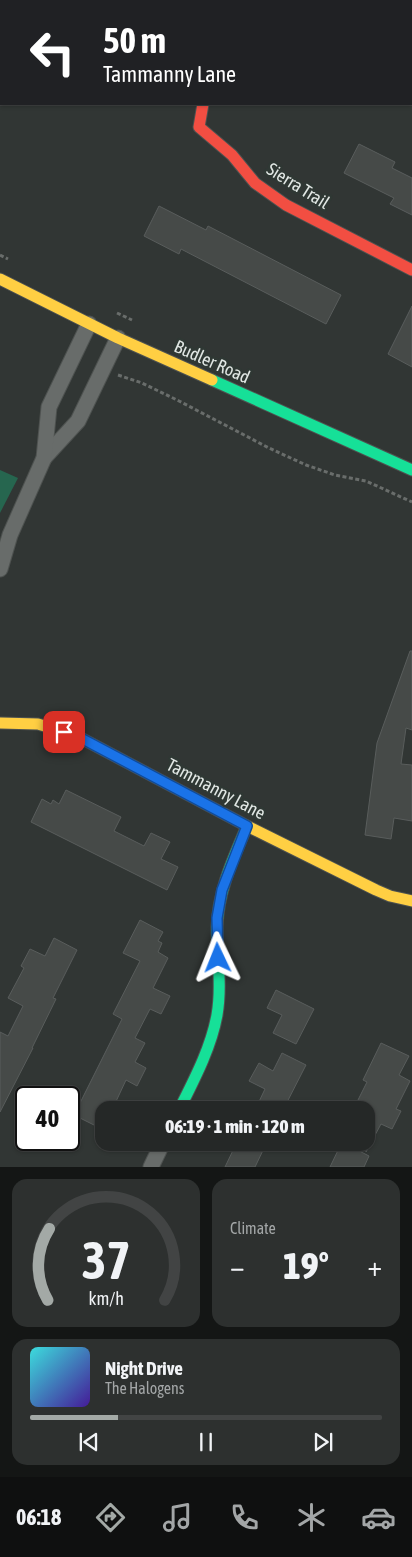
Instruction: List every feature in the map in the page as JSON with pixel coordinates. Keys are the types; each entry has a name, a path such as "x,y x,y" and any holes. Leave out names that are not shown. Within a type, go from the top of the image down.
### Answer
{"street":[{"name":"Sierra Trail","path":"203,105 200,127 232,155 255,183 286,205 412,270"},
{"name":"Budler Road","path":"0,279 118,338 412,470"},
{"path":"44,458 49,406 89,324"},
{"path":"0,569 10,535 44,458 78,420 118,338"},
{"name":"Tammanny Lane","path":"0,723 38,724 77,736 247,826 376,890 390,896 412,901"},
{"path":"184,1101 204,1060 217,1013 219,993 217,918 219,903 225,878 247,826"},
{"path":"150,1167 158,1151"}],"path":[{"path":"104,368 157,390 306,465 335,475 366,481 412,502"}],"green space":[{"path":"0,470 18,478 0,513"}],"building":[{"path":"359,144 395,162 392,168 412,178 412,215 390,204 394,198 344,173"},
{"path":"159,206 206,230 208,226 341,295 326,324 181,249 179,254 144,236"},
{"path":"412,306 412,367 388,354"},
{"path":"410,651 412,651 412,730 406,728 401,764 412,765 412,821 394,818 391,839 365,835 377,743"},
{"path":"66,790 121,817 114,831 144,846 151,833 170,842 161,859 178,867 167,890 31,822 42,799 51,804 53,800 59,804"},
{"path":"140,920 163,932 158,941 162,943 158,952 168,958 153,988 170,996 161,1014 150,1009 135,1038 145,1043 135,1062 146,1068 137,1086 126,1080 116,1101 95,1101 95,1126 80,1118 80,1103 122,1019 113,1014 140,961 123,953"},
{"path":"54,938 77,950 53,998 56,999 33,1048 0,1112 0,1032 8,1036 23,1006 8,998 24,968 21,966 30,949 45,956"},
{"path":"276,990 314,1009 296,1044 273,1033 282,1015 267,1008"},
{"path":"381,1043 409,1056 399,1075 410,1081 396,1109 401,1111 392,1129 381,1124 375,1135 375,1101 358,1101 367,1082 363,1080"},
{"path":"282,1053 306,1065 288,1101 259,1101 265,1089 249,1081 259,1063 273,1071"},
{"path":"233,1151 263,1151 255,1167 225,1167"},
{"path":"338,1151 359,1151 369,1156 364,1167 330,1167"}],"traffic: fast":[{"path":"212,380 412,470"},
{"path":"183,1101 211,1040 217,1015 219,993 217,927 220,901 227,875 247,826"}],"traffic: slow":[{"path":"0,279 118,338 212,380"},
{"path":"0,723 38,724 77,736 247,826 376,890 390,896 412,901"}],"traffic: jam":[{"path":"203,105 199,127 232,155 255,183 286,205 412,270"}],"route":[{"path":"64,732 77,736 247,826 225,878 222,890 217,918 218,958"}]}
